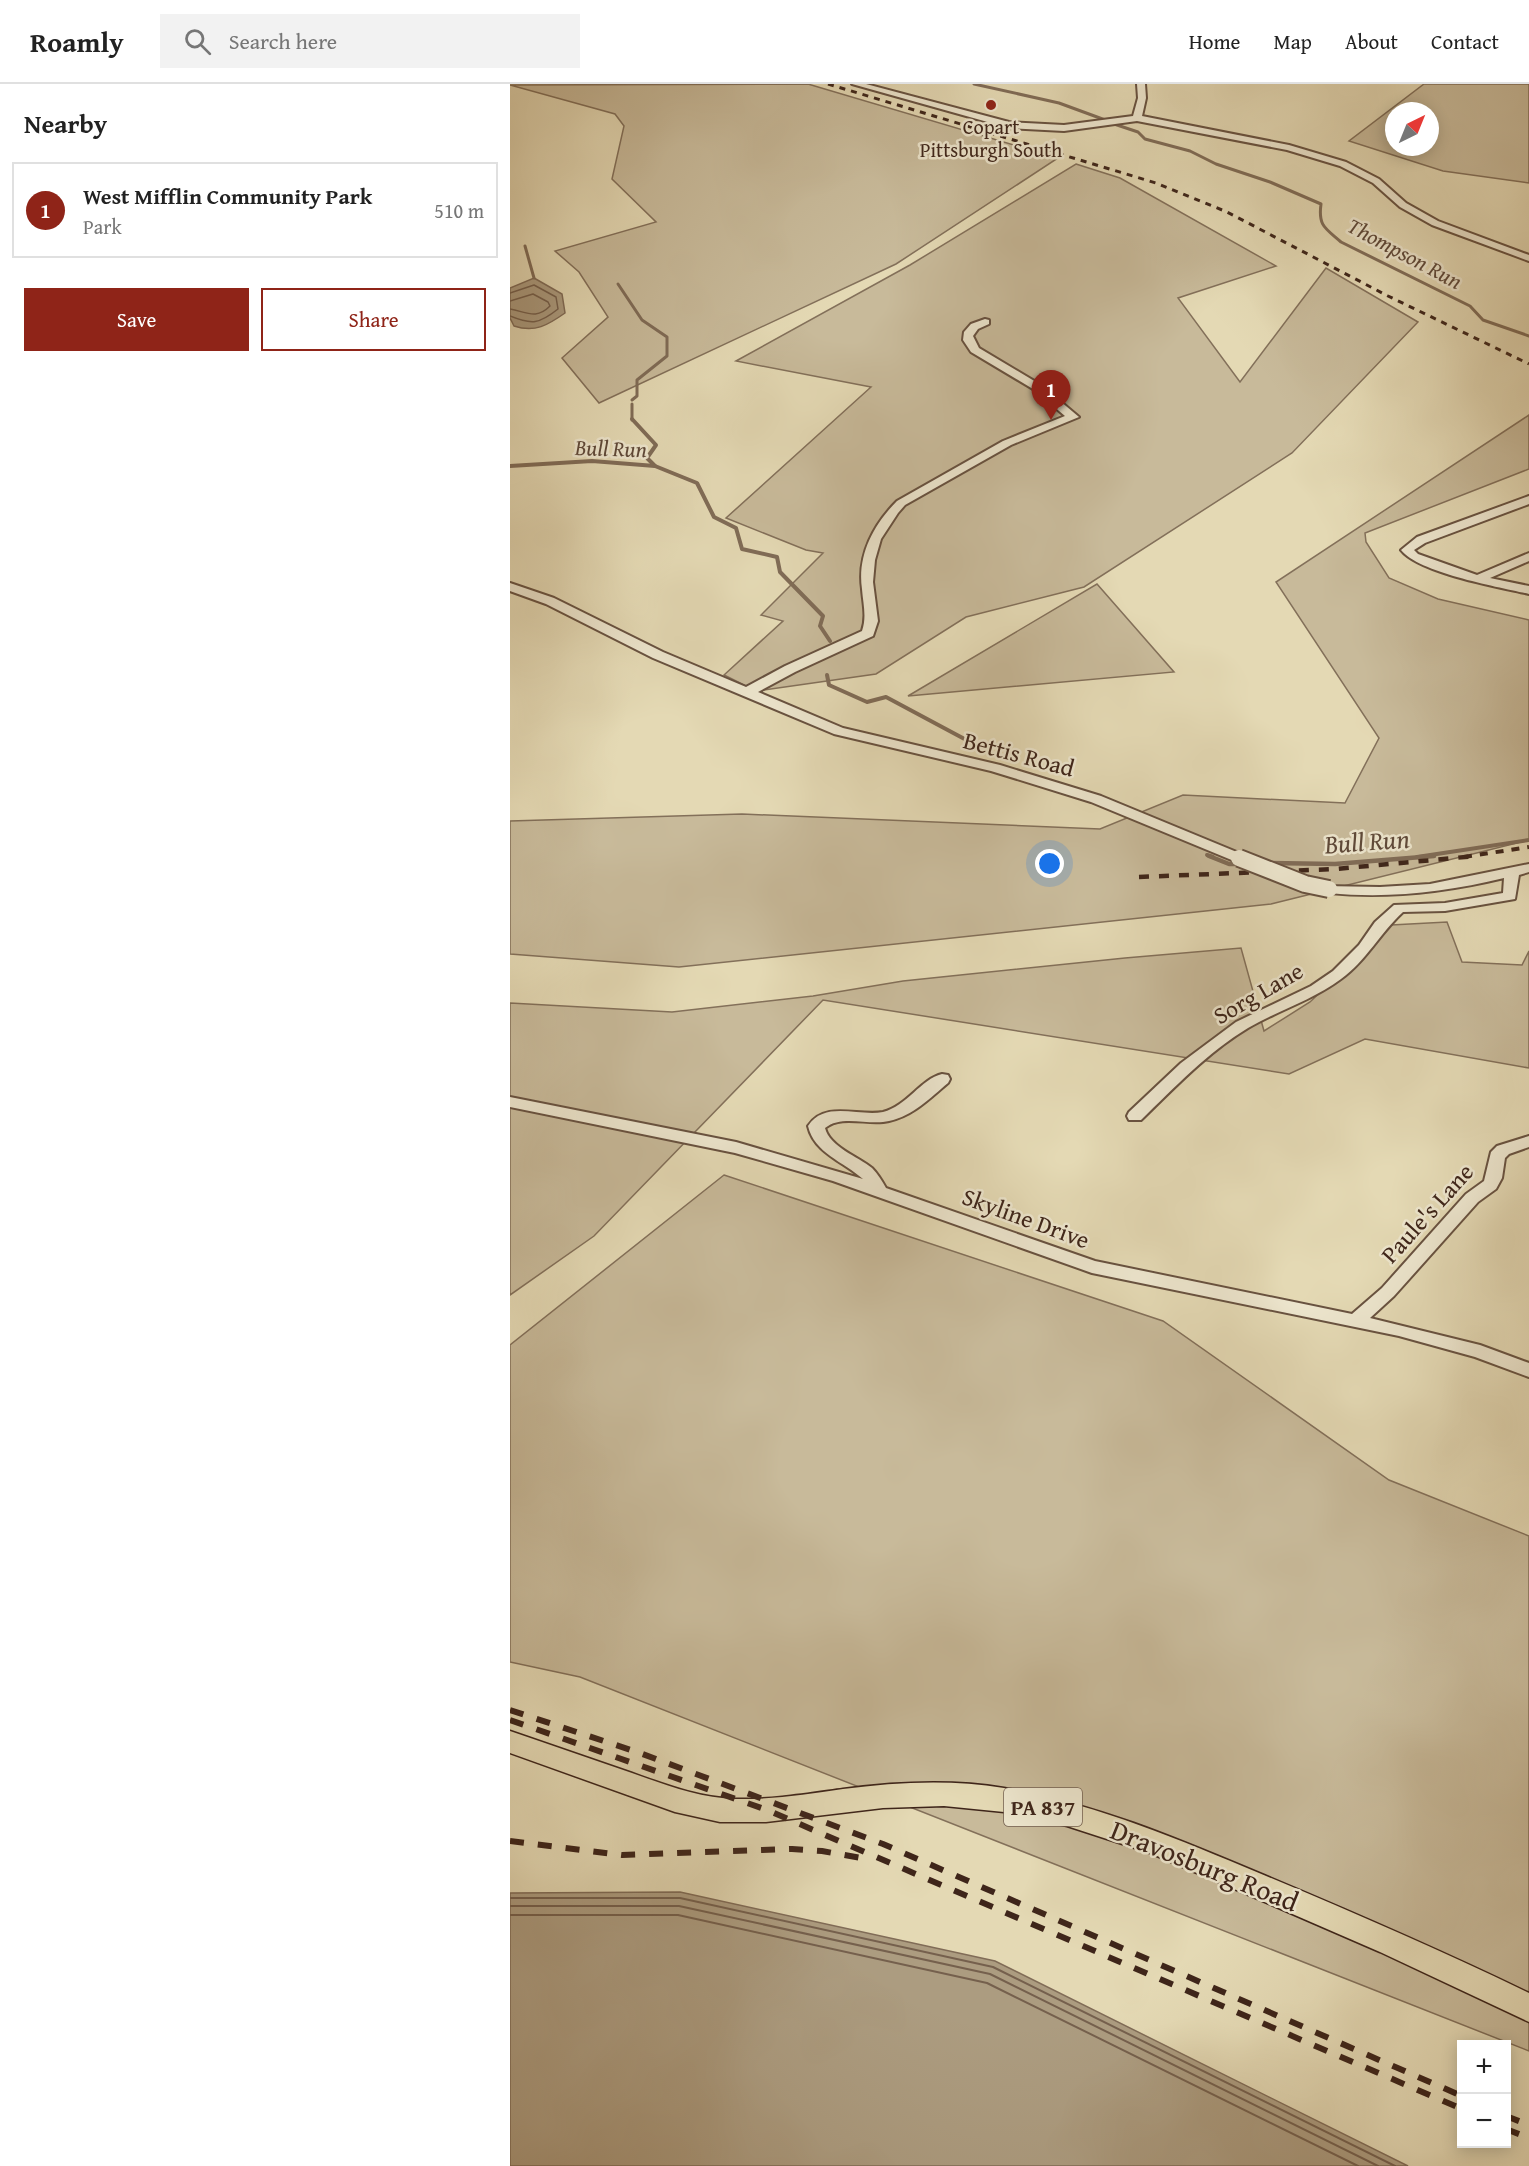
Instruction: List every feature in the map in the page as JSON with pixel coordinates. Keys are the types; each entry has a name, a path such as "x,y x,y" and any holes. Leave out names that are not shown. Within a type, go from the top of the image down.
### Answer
{"main road":[{"name":"Dravosburg Road","path":"510,1742 683,1803 718,1810 767,1810 903,1795 952,1795 1001,1799 1041,1807 1117,1829 1197,1860 1348,1923 1529,2008"}],"street":[{"path":"856,84 1009,125 1064,128 1137,118 1289,148 1343,164 1376,181 1403,205 1435,223 1529,258"},
{"path":"1137,118 1142,99 1141,84"},
{"path":"746,693 790,669 868,633 873,624 867,582 868,556 888,516 901,503 1007,443 1073,417 1037,387 975,350 968,343 967,336 973,326 985,322"},
{"path":"1529,500 1421,540 1407,550 1414,557 1477,579 1529,590"},
{"path":"1477,579 1529,557"},
{"name":"Bettis Road","path":"510,587 550,601 636,645 839,731 995,768 1096,799 1288,878 1329,889 1386,893 1422,890 1529,868"},
{"name":"Sorg Lane","path":"1135,1116 1187,1067 1242,1025 1316,989 1338,974 1364,948 1380,925 1399,908 1445,907 1510,896 1512,873"},
{"path":"880,1191 871,1177 825,1142 816,1131 816,1125 825,1118 835,1115 874,1119 890,1116 909,1107 942,1079"},
{"name":"Skyline Drive","path":"510,1102 736,1148 839,1177 1092,1267 1399,1329 1480,1352 1529,1370"},
{"name":"Paule's Lane","path":"1356,1320 1388,1292 1472,1198 1490,1185 1494,1178 1497,1156 1503,1150 1529,1141"}],"shaded area":[{"path":"808,84 1058,158 896,264 599,403 562,358 608,317 579,272 555,251 656,222 612,179 624,126 615,114 510,85"},
{"path":"1424,84 1529,84 1529,183 1443,171 1396,156 1439,156 1439,102 1400,102"},
{"path":"1385,114 1385,152 1349,141"},
{"path":"1076,164 1120,178 1276,266 1178,298 1240,382 1326,268 1418,322 1292,453 1084,587 966,617 876,674 756,691 724,675 783,621 761,615 823,553 806,550 726,518 871,387 736,361 910,265"},
{"path":"1529,415 1529,469 1365,533 1366,542 1389,578 1438,599 1529,620 1529,840 1271,904 679,967 510,954 510,821 742,814 1100,829 1183,795 1345,803 1379,738 1276,582"},
{"path":"1097,584 1174,672 908,696"},
{"path":"1447,922 1462,962 1522,965 1529,951 1529,1068 1365,1039 1289,1074 823,1000 594,1236 510,1295 510,1003 672,1012 813,996 903,981 1241,948 1264,1031 1310,1002 1391,925"},
{"path":"724,1175 1163,1321 1389,1480 1529,1536 1529,2051 1511,2044 1511,2040 1501,2040 580,1677 510,1662 510,1345"}],"water":[{"path":"534,278 562,294 565,313 541,327 528,329 514,326 510,318 510,288"},
{"path":"680,1892 995,1961 1408,2166 510,2166 510,1893"}],"waterway":[{"name":"Thompson Run","path":"974,84 1059,103 1108,121"},
{"name":"Thompson Run","path":"1114,124 1138,132 1145,139 1190,151 1216,164 1270,182 1321,204 1324,226 1341,242 1470,306 1483,320 1529,336"},
{"path":"525,246 534,278"},
{"path":"618,284 642,320 667,337 667,356 637,380 637,396 632,400"},
{"path":"632,404 632,419"},
{"path":"632,419 656,445 647,458 655,466"},
{"name":"Bull Run","path":"510,466 592,461 655,466"},
{"name":"Bull Run","path":"655,466 697,483 714,517 736,528 742,549 777,557 780,572 823,616 820,626 830,641"},
{"name":"Bull Run","path":"827,675 829,685 867,702 886,697 972,743"},
{"name":"Bull Run","path":"1417,857 1529,840"},
{"name":"Bull Run","path":"1207,855 1213,857"},
{"name":"Bull Run","path":"1209,856 1229,864 1239,864"},
{"name":"Bull Run","path":"1268,863 1335,864 1434,856"}],"railway":[{"path":"828,84 1156,183 1227,212 1388,296 1529,364"},
{"path":"1464,857 1529,847"},
{"path":"1139,877 1335,869 1476,856"},
{"path":"510,1710 640,1753 883,1844 1457,2094"},
{"path":"510,1720 767,1810 1457,2107"},
{"path":"510,1841 622,1855 792,1849 822,1851 872,1860"},
{"path":"1511,2118 1529,2125"},
{"path":"1511,2131 1529,2138"}],"place":[{"name":"Copart Pittsburgh South","path":"991,105"},
{"name":"West Mifflin Community Park","path":"1051,420"}]}
